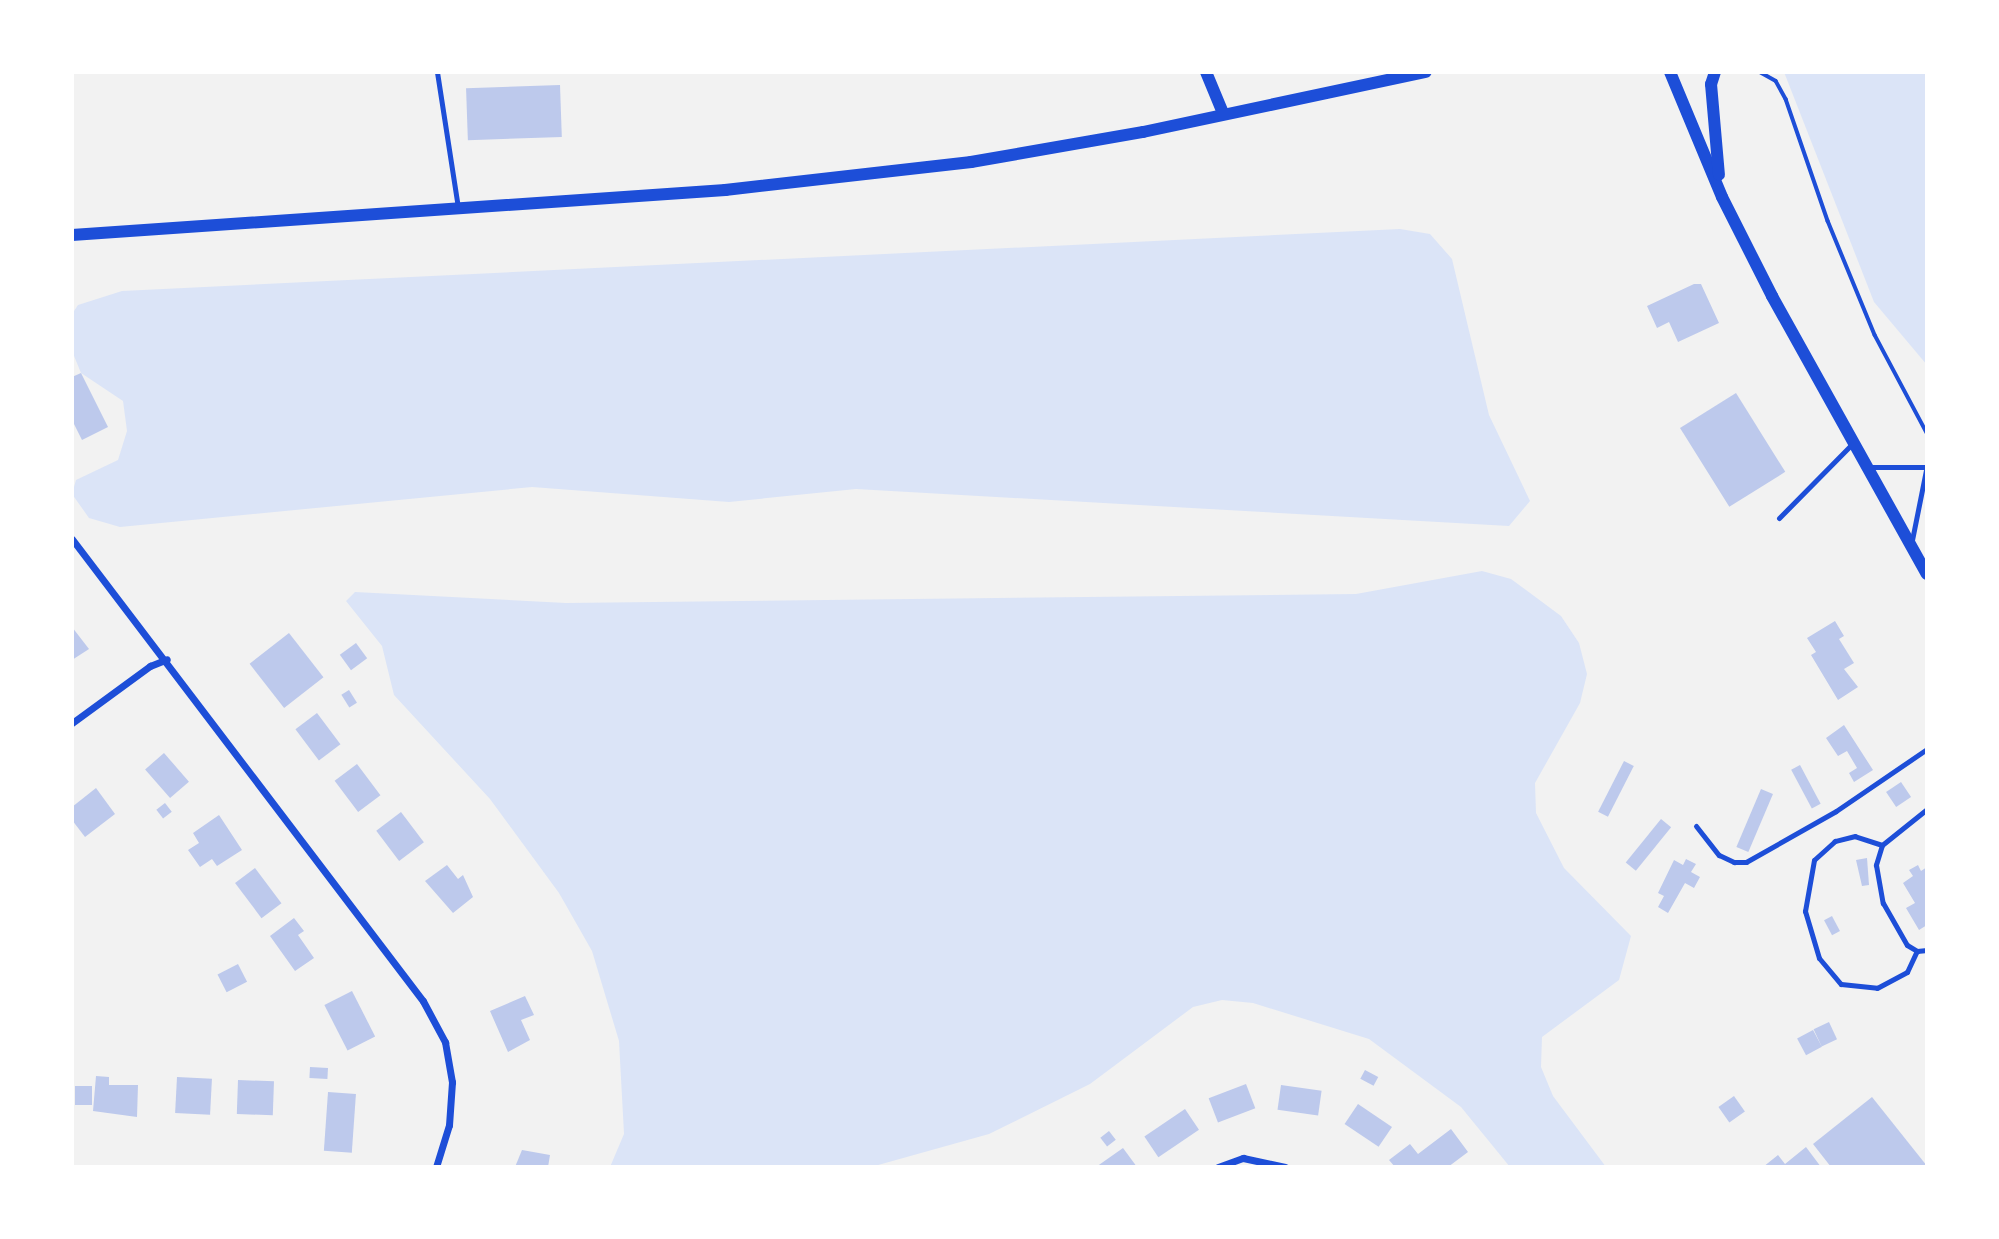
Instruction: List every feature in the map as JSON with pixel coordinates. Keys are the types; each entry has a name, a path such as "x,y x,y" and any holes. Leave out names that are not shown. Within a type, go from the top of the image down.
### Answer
{"street":[{"path":"1206,72 1223,113"},
{"path":"72,235 725,190 971,162 1426,72"},
{"path":"1670,72 1722,197 1866,467 1927,574"},
{"path":"1715,72 1711,84 1722,197"},
{"path":"72,539 167,659 423,1001 445,1042 452,1082 449,1125 436,1167"},
{"path":"72,723 150,666 167,659"},
{"path":"1218,1167 1242,1158 1285,1167"}],"lane":[{"path":"437,72 459,208"},
{"path":"1779,518 1853,442"},
{"path":"1866,467 1926,466 1911,545"},
{"path":"1696,826 1719,856 1746,862 1836,811 1927,749"},
{"path":"1927,808 1882,845 1877,865 1882,902 1907,945 1917,951 1927,950"},
{"path":"1882,845 1855,836 1835,841 1814,860 1805,911 1819,958 1841,984 1877,988 1907,972 1917,951"}],"path":[{"path":"1760,72 1776,81 1786,99 1828,221 1875,335 1927,433"}],"shaded area":[{"path":"1784,72 1927,72 1927,365 1874,302"},
{"path":"1400,229 1430,234 1452,259 1489,415 1530,501 1509,526 856,489 729,502 532,487 120,527 89,518 72,494 76,480 118,460 127,431 123,401 81,373 72,351 72,314 78,305 122,291"},
{"path":"1482,571 1511,579 1561,616 1579,643 1587,674 1580,703 1535,783 1536,813 1564,868 1631,936 1619,980 1542,1037 1541,1067 1553,1096 1606,1167 1510,1167 1461,1107 1369,1039 1253,1003 1222,1000 1193,1007 1090,1084 989,1134 871,1167 610,1167 624,1134 619,1041 592,951 559,893 490,799 394,695 382,646 346,601 355,592 566,603 1356,594"}],"building":[{"path":"560,85 562,137 468,140 466,88"},
{"path":"1694,284 1701,284 1719,323 1678,342 1669,322 1657,328 1647,306"},
{"path":"81,373 108,427 82,440 72,420 72,377"},
{"path":"1736,393 1785,472 1729,507 1680,428"},
{"path":"1835,621 1844,636 1839,639 1854,663 1844,669 1858,687 1838,700 1811,655 1816,652 1807,638"},
{"path":"72,627 89,649 72,660"},
{"path":"289,633 323,677 284,708 250,664"},
{"path":"356,643 367,658 351,670 340,655"},
{"path":"349,690 357,703 349,707 341,695"},
{"path":"317,713 340,744 319,760 295,729"},
{"path":"1844,725 1873,770 1854,782 1849,773 1857,768 1847,751 1838,756 1826,738"},
{"path":"164,753 189,782 170,798 145,769"},
{"path":"1624,761 1634,766 1608,817 1598,812"},
{"path":"357,764 380,795 358,812 335,781"},
{"path":"1800,765 1821,804 1812,809 1791,770"},
{"path":"1901,782 1911,797 1896,807 1886,792"},
{"path":"96,788 115,814 85,837 72,820 72,807"},
{"path":"1761,789 1773,794 1748,852 1736,847"},
{"path":"165,803 172,812 163,818 156,810"},
{"path":"401,812 424,842 399,861 376,831"},
{"path":"219,815 242,850 217,866 212,859 200,867 188,850 199,843 193,833"},
{"path":"1661,819 1671,827 1636,871 1626,863"},
{"path":"1867,858 1869,885 1862,886 1856,860"},
{"path":"1686,859 1696,864 1691,872 1700,877 1694,888 1685,883 1668,913 1658,907 1664,896 1658,893 1674,860 1683,865"},
{"path":"447,865 458,879 463,875 473,897 453,913 425,881"},
{"path":"1918,865 1921,871 1927,867 1927,925 1919,930 1906,908 1915,903 1903,883 1913,876 1909,870"},
{"path":"255,868 281,903 262,918 235,883"},
{"path":"1832,916 1840,931 1832,935 1824,920"},
{"path":"294,918 304,931 298,935 314,958 295,971 270,936"},
{"path":"238,964 247,982 227,992 218,974"},
{"path":"352,991 375,1036 348,1051 324,1005"},
{"path":"525,996 534,1015 521,1020 530,1040 508,1052 490,1011"},
{"path":"1829,1022 1837,1039 1822,1046 1814,1029"},
{"path":"1813,1030 1822,1047 1806,1055 1797,1038"},
{"path":"310,1067 328,1068 327,1079 309,1078"},
{"path":"1365,1070 1378,1077 1374,1086 1360,1079"},
{"path":"96,1076 109,1077 109,1085 138,1085 137,1117 93,1111"},
{"path":"177,1077 212,1079 210,1115 175,1113"},
{"path":"238,1080 274,1081 273,1115 237,1114"},
{"path":"1246,1084 1255,1108 1218,1123 1209,1098"},
{"path":"1281,1085 1322,1091 1318,1115 1278,1110"},
{"path":"75,1086 92,1086 92,1105 75,1105"},
{"path":"328,1092 356,1094 352,1153 324,1151"},
{"path":"1734,1096 1745,1112 1729,1122 1718,1107"},
{"path":"1872,1097 1927,1166 1831,1167 1813,1144"},
{"path":"1358,1104 1392,1127 1379,1147 1345,1124"},
{"path":"1185,1109 1199,1130 1158,1157 1144,1136"},
{"path":"1451,1129 1468,1152 1448,1167 1395,1167 1389,1160 1410,1144 1418,1154"},
{"path":"1109,1131 1116,1140 1107,1146 1100,1138"},
{"path":"1806,1147 1821,1167 1763,1167 1778,1155 1785,1164"},
{"path":"1123,1148 1137,1167 1096,1167"},
{"path":"522,1150 550,1155 548,1167 515,1167"}]}
